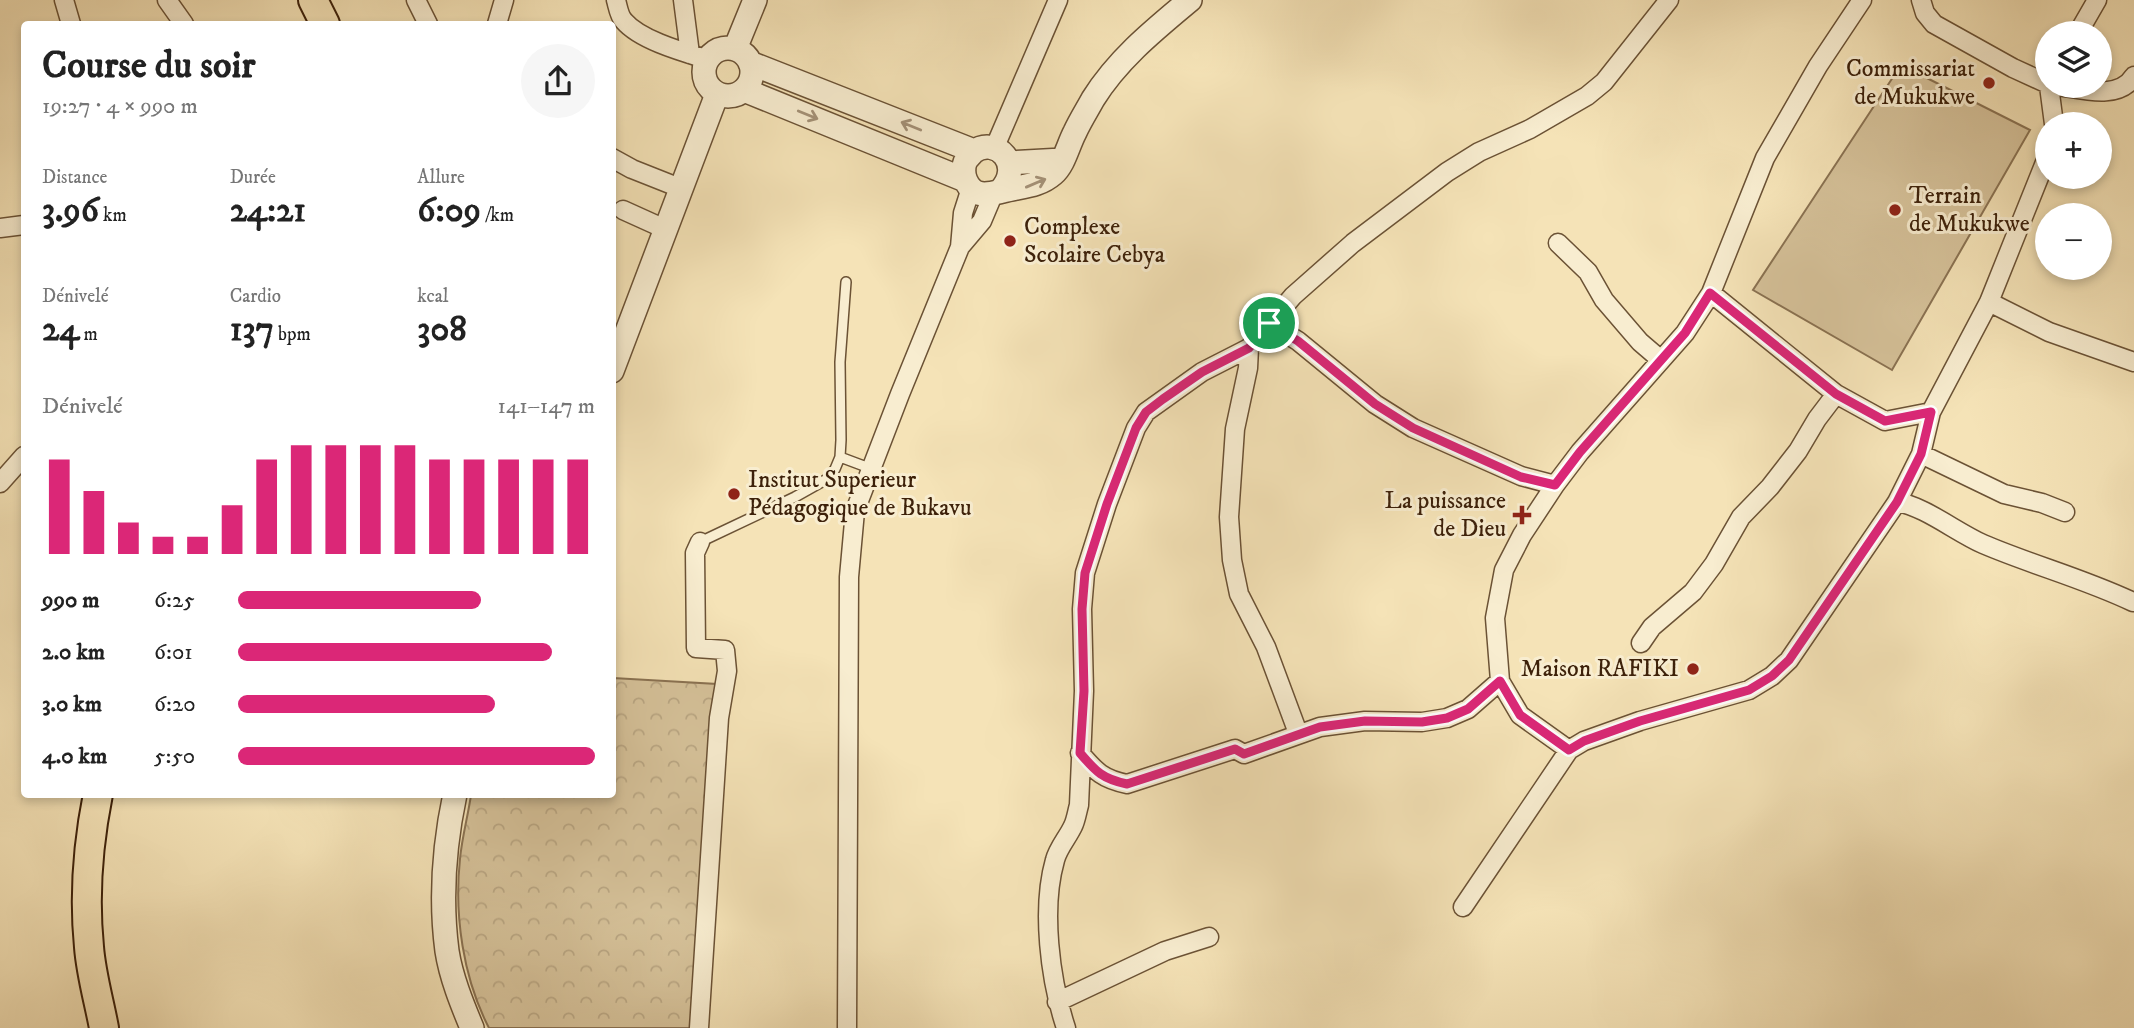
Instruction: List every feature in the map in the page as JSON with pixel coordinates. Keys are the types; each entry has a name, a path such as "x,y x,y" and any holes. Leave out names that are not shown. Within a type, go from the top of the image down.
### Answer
{"main road":[{"path":"313,0 324,21"},
{"path":"97,798 88,868 87,918 89,949 104,1028"}],"street":[{"path":"64,0 70,21"},
{"path":"167,0 182,21"},
{"path":"416,0 426,21"},
{"path":"498,21 505,0"},
{"path":"616,0 624,21 658,42 698,56 720,49 743,56 993,154 1011,173 1008,183 997,193 982,221 960,247"},
{"path":"683,0 706,85 717,94 731,96 744,90 751,78 743,56 755,0"},
{"path":"993,154 1058,0"},
{"path":"744,90 968,184 980,194 1026,188 1055,172 1074,132 1112,72 1142,39 1190,0"},
{"path":"1066,1028 1057,1002 1048,907 1055,858 1075,824 1079,805 1085,573 1107,504 1136,428 1146,412 1163,399 1202,372 1249,348 1293,296 1353,243 1447,172 1479,152 1531,128 1587,96 1604,82 1669,0"},
{"path":"1569,750 1520,715 1500,681 1495,618 1504,570 1522,535 1580,452 1685,333 1710,293 1765,158 1818,66 1862,0"},
{"path":"1921,0 1925,13 1934,24 2035,79"},
{"path":"2085,21 2097,0"},
{"path":"2112,90 2119,90 2134,76"},
{"path":"616,360 717,94"},
{"path":"847,1028 849,577 855,511 960,247 968,184 964,169 967,159 993,154 1062,160"},
{"path":"616,160 680,188"},
{"path":"1463,907 1569,750 1584,741 1640,721 1749,690 1772,676 1789,660 1897,502 1921,454 1931,412 1989,302 2035,187"},
{"path":"623,210 665,229"},
{"path":"0,228 21,225"},
{"path":"1558,243 1588,272 1604,300 1640,342 1661,359"},
{"path":"1710,293 1836,394 1885,421 1931,412"},
{"path":"1989,302 2049,332 2134,362"},
{"path":"1269,323 1298,341 1375,404 1413,428 1521,477 1555,485"},
{"path":"1249,348 1248,369 1235,429 1230,517 1232,560 1239,594 1266,646 1298,733"},
{"path":"1641,643 1652,627 1693,592 1714,564 1741,517 1791,460 1836,394"},
{"path":"1921,454 2004,494 2042,503 2065,512"},
{"path":"0,483 21,459"},
{"path":"1897,502 1913,504 1959,533 2089,585 2109,590 2133,602"},
{"path":"699,1028 719,718 727,671 725,650 696,648 695,554 700,542"},
{"path":"1080,753 1097,772 1109,780 1127,784 1235,749 1244,754 1320,727 1365,721 1422,722 1447,718 1468,709 1500,681"},
{"path":"455,798 447,835 443,874 447,953 472,1028"},
{"path":"1057,1002 1165,951 1209,937"}],"lane":[{"path":"700,542 827,479 839,457 839,362 846,282"},
{"path":"839,457 872,469"}],"green space":[{"name":"Terrain de Mukukwe","path":"1901,65 2030,130 1892,370 1753,290"},
{"path":"616,678 717,684 699,1028 489,1028 473,988 462,946 458,880 470,798 616,798"}],"place":[{"name":"Commissariat de Mukukwe","path":"1989,83"},
{"name":"Terrain de Mukukwe","path":"1895,210"},
{"name":"Complexe Scolaire Cebya","path":"1010,241"},
{"name":"Institut Superieur Pédagogique de Bukavu","path":"734,494"},
{"name":"La puissance de Dieu","path":"1522,515"},
{"name":"Maison RAFIKI","path":"1693,669"}],"route":[{"path":"1710,293 1836,394 1885,421 1931,412 1921,454 1897,502 1789,660 1772,676 1749,690 1640,721 1584,741 1569,750 1520,715 1500,681 1468,709 1447,718 1422,722 1365,721 1320,727 1244,754 1235,749 1127,784 1109,780 1097,772 1080,753 1084,691 1082,609 1085,573 1107,504 1136,428 1146,412 1202,372 1249,348 1269,323 1298,341 1375,404 1413,428 1521,477 1555,485 1580,452 1685,333 1710,293"}]}
